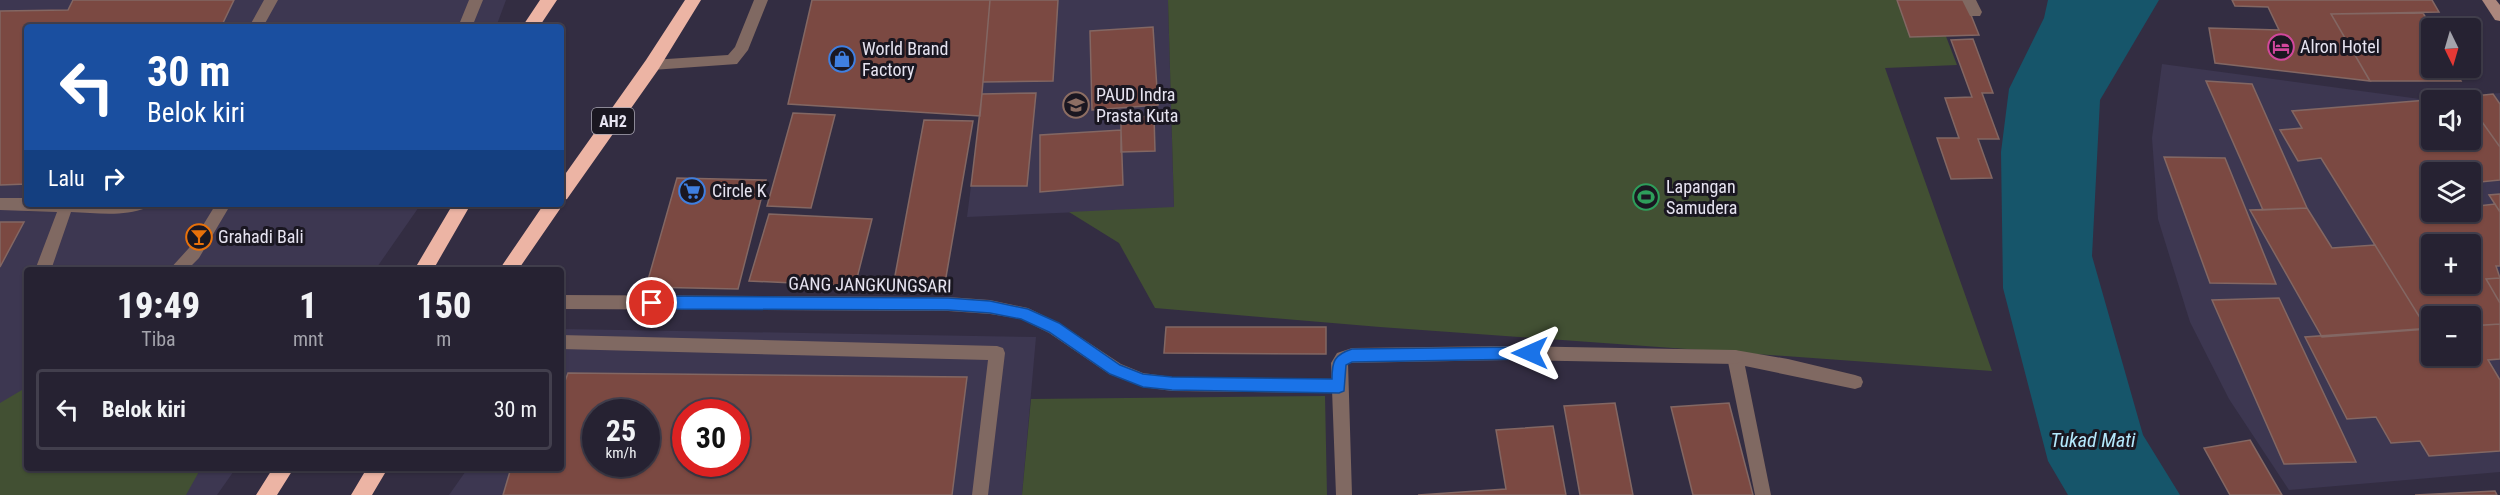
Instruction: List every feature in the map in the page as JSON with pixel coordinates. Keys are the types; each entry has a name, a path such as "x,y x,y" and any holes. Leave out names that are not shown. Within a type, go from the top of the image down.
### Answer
{"highway":[{"path":"529,24 533,0"},
{"path":"530,24 549,0"},
{"path":"664,47 676,0"},
{"name":"AH2","path":"564,190 652,65 693,0"},
{"path":"425,267 460,207"},
{"path":"510,267 552,207"},
{"path":"266,495 282,471"},
{"path":"361,495 376,471"}],"main road":[{"path":"2489,0 2500,15"}],"street":[{"path":"258,24 271,0"},
{"path":"466,24 476,0"},
{"path":"652,65 732,60 741,50 761,0"},
{"path":"0,204 24,205"},
{"path":"44,267 66,207"},
{"path":"180,267 195,253 222,207"},
{"name":"GANG JANGKUNGSARI","path":"564,302 948,304 990,307 1023,313 1054,328 1115,369 1143,380 1172,384 1339,386"},
{"path":"564,342 997,353 980,495"},
{"path":"1344,495 1339,363 1343,358 1352,355 1508,353 1735,357 1788,366 1855,382"},
{"path":"1735,357 1763,495"}],"shaded area":[{"name":"Grahadi Bali","path":"0,0 506,0 497,24 24,24 24,207 419,207 377,267 24,267 24,471 234,471 217,495 0,495"},
{"name":"PAUD Indra Prasta Kuta","path":"990,0 1168,0 1174,208 967,217 980,116"},
{"path":"2162,64 2421,99 2421,150 2481,150 2481,95 2500,93 2500,472 2289,490 2229,399 2190,322 2158,219 2152,138"},
{"path":"564,329 1036,337 1022,495 449,495 466,471 564,471"}],"green space":[{"name":"Lapangan Samudera","path":"1168,0 1932,0 1957,65 1885,68 1992,371 1380,327 1155,308 1119,243 1069,212 1174,207"},
{"path":"24,389 24,471 199,471 186,495 0,495 0,403"},
{"path":"1325,396 1327,495 1022,495 1031,399"}],"water":[{"name":"Tukad Mati","path":"2048,0 2159,0 2100,100 2092,256 2143,435 2180,495 2068,495 2048,461 2003,288 2001,152 2009,89 2044,18"}],"building":[{"path":"73,0 234,0 222,24 24,24 24,184 0,185 0,11 68,10"},
{"path":"812,0 990,0 980,116 788,104"},
{"path":"990,0 1058,0 1053,81 983,82"},
{"path":"1897,0 1965,0 1979,35 1910,37"},
{"name":"Alron Hotel","path":"2232,0 2432,0 2439,12 2331,14 2370,81 2215,63 2209,28 2279,30 2268,7 2235,6"},
{"path":"2423,13 2426,18 2421,18 2421,78 2459,78 2461,81 2370,81 2331,14"},
{"path":"1153,27 1158,105 1092,110 1090,31"},
{"path":"1973,39 1993,93 1982,93 1999,139 1978,139 1992,178 1951,179 1937,138 1959,138 1945,98 1972,97 1951,40"},
{"path":"2206,81 2252,84 2307,208 2263,210"},
{"path":"1036,93 1027,186 971,186 982,94"},
{"path":"2493,94 2500,104 2500,147 2481,120 2481,95"},
{"path":"2421,101 2421,150 2481,150 2481,120 2500,147 2500,180 2481,182 2481,162 2421,162 2421,222 2481,222 2481,206 2495,204 2500,212 2500,266 2496,266 2500,278 2486,279 2500,303 2500,324 2481,325 2481,306 2421,306 2421,319 2321,158 2298,161 2280,130 2302,128 2292,111"},
{"path":"793,113 835,115 811,208 767,206"},
{"path":"1154,116 1155,151 1121,152 1121,118"},
{"path":"924,120 973,121 945,283 894,281"},
{"path":"1121,130 1123,185 1040,192 1040,135"},
{"path":"2164,157 2225,158 2276,284 2210,283"},
{"path":"677,178 766,180 738,289 646,287"},
{"path":"2500,194 2500,212 2489,195"},
{"path":"2307,208 2332,248 2375,245 2421,319 2421,329 2322,337 2250,210"},
{"path":"769,214 872,219 855,286 749,281"},
{"path":"0,222 24,222 0,267"},
{"path":"2500,278 2500,303 2486,279"},
{"path":"2279,298 2356,462 2284,464 2212,300"},
{"path":"2500,324 2500,359 2488,360 2500,380 2500,451 2429,456 2420,441 2391,443 2376,417 2347,419 2305,337 2421,329 2421,366 2481,366 2481,325"},
{"path":"1166,327 1326,327 1326,354 1164,353"},
{"path":"568,373 967,377 952,495 503,495 510,471 564,471 564,384"},
{"path":"1615,403 1633,495 1580,495 1564,406"},
{"path":"1729,403 1753,495 1693,495 1671,407"},
{"path":"1553,426 1566,495 1418,495 1506,489 1496,430"},
{"path":"2250,440 2282,495 2230,495 2204,448"},
{"path":"2495,491 2497,495 2415,495"}],"place":[{"name":"Alron Hotel","path":"2281,47"},
{"name":"World Brand Factory","path":"842,59"},
{"name":"PAUD Indra Prasta Kuta","path":"1076,105"},
{"name":"Circle K","path":"692,191"},
{"name":"Lapangan Samudera","path":"1646,197"},
{"name":"Grahadi Bali","path":"199,237"}],"route":[{"path":"652,303 948,304 990,307 1023,313 1054,328 1115,369 1143,380 1172,384 1339,386 1339,363 1343,358 1352,355 1530,353"}]}
